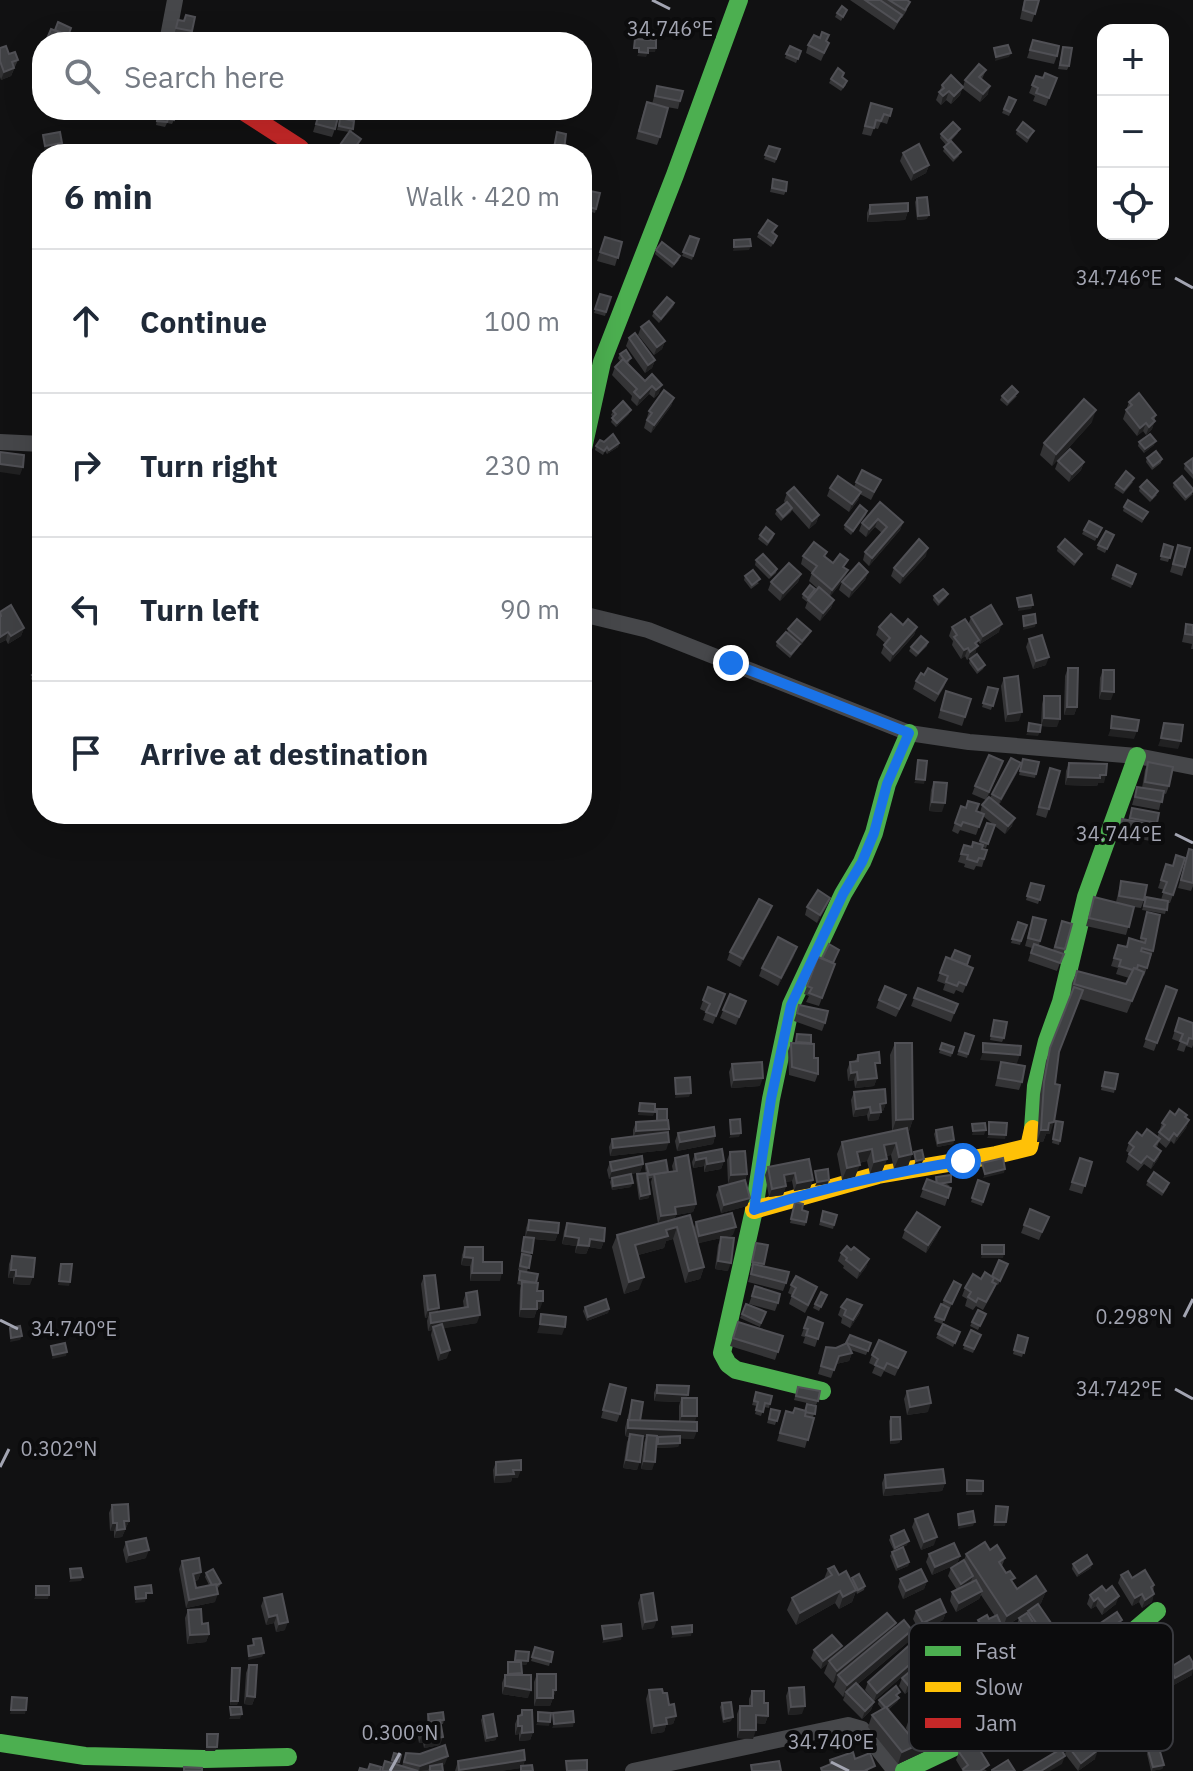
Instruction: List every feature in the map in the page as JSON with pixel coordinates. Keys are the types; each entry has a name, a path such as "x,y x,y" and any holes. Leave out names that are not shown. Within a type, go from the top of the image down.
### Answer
{"street":[{"path":"169,32 175,0"},
{"path":"592,408 602,362 739,0"},
{"path":"257,120 294,144"},
{"path":"0,442 32,444"},
{"path":"592,616 648,630 909,733 969,742 1137,756 1193,767"},
{"path":"822,1391 736,1370 722,1353 754,1210 771,1099 791,1005 843,894 862,862 874,833 887,784 909,733"},
{"path":"754,1210 813,1191 896,1171 1002,1156 1029,1147 1033,1136 1036,1086 1061,1002 1086,897 1137,756"},
{"path":"1143,1623 1157,1611"},
{"path":"633,1771 848,1725 862,1729 895,1771"},
{"path":"0,1743 85,1756 204,1759 288,1757"},
{"path":"904,1771 946,1751"}],"building":[{"path":"865,0 880,0 902,15 897,22"},
{"path":"889,0 907,0 910,2 905,10"},
{"path":"1025,0 1039,0 1035,14 1023,10"},
{"path":"842,6 847,10 843,17 837,13"},
{"path":"186,15 195,17 192,31 176,28 178,20 184,21"},
{"path":"58,22 71,28 70,32 55,30"},
{"path":"822,32 829,35 824,53 808,45 814,35 820,38"},
{"path":"635,39 656,40 656,48 648,48 648,53 639,52 639,48 634,48"},
{"path":"1033,40 1059,46 1057,56 1030,50"},
{"path":"1008,45 1011,53 996,57 994,48"},
{"path":"6,46 9,54 15,52 18,60 12,62 14,68 4,72 0,48"},
{"path":"790,46 801,51 798,59 786,54"},
{"path":"1063,47 1072,48 1069,66 1060,65"},
{"path":"979,64 986,70 979,77 990,86 983,94 965,80"},
{"path":"838,68 847,81 843,87 831,79"},
{"path":"1045,73 1057,78 1049,98 1036,93 1038,88 1032,85 1036,76 1043,78"},
{"path":"951,75 963,87 954,96 949,91 943,96 939,92"},
{"path":"657,86 683,91 680,101 655,96"},
{"path":"1009,97 1016,100 1010,112 1004,109"},
{"path":"647,102 668,108 660,137 639,131"},
{"path":"871,103 892,109 890,116 884,114 881,121 876,120 874,128 865,126"},
{"path":"317,120 337,120 335,129 316,124"},
{"path":"340,120 354,121 353,129 339,126"},
{"path":"953,122 960,129 948,141 941,134"},
{"path":"1023,122 1034,131 1028,138 1017,130"},
{"path":"350,131 361,139 357,144 341,144"},
{"path":"60,132 62,143 45,144 43,135"},
{"path":"557,132 566,134 565,144 555,144"},
{"path":"951,141 961,152 954,158 944,147"},
{"path":"919,144 929,165 914,173 903,153"},
{"path":"769,146 780,149 776,159 765,155"},
{"path":"773,179 787,182 786,191 772,188"},
{"path":"592,191 600,193 596,209 592,208"},
{"path":"927,197 929,215 918,216 917,198"},
{"path":"908,203 908,211 870,214 870,205"},
{"path":"768,220 777,226 772,232 777,236 773,243 759,233"},
{"path":"690,236 699,239 693,256 683,252"},
{"path":"605,237 622,242 618,258 600,252"},
{"path":"750,239 751,246 734,247 734,240"},
{"path":"662,242 680,256 674,264 656,250"},
{"path":"600,294 611,297 606,312 595,309"},
{"path":"667,297 674,303 661,319 654,312"},
{"path":"649,321 665,341 657,347 641,327"},
{"path":"635,333 655,360 648,365 629,338"},
{"path":"626,350 631,358 626,362 620,354"},
{"path":"623,359 645,381 652,374 662,385 656,390 652,386 640,398 634,392 637,389 615,367"},
{"path":"1012,386 1018,392 1008,402 1002,396"},
{"path":"664,390 674,398 654,425 647,420 652,413 649,411"},
{"path":"1139,393 1156,415 1149,427 1146,423 1140,428 1126,410 1132,405 1129,402"},
{"path":"1084,399 1096,410 1056,454 1044,443"},
{"path":"623,401 631,410 617,423 612,418 616,414 613,411"},
{"path":"613,434 619,443 604,451 596,446 600,440 604,442"},
{"path":"1150,434 1156,441 1145,449 1139,442"},
{"path":"1070,449 1084,462 1072,474 1058,461"},
{"path":"1156,451 1162,459 1153,466 1147,458"},
{"path":"0,452 24,455 23,467 0,464"},
{"path":"1193,458 1193,473 1185,464"},
{"path":"862,470 881,480 874,492 856,482"},
{"path":"1126,471 1134,478 1124,490 1116,484"},
{"path":"838,476 861,492 852,504 830,488"},
{"path":"1182,476 1193,489 1186,497 1174,483"},
{"path":"1147,480 1158,491 1152,498 1140,487"},
{"path":"794,487 819,515 812,521 787,493"},
{"path":"1128,500 1148,512 1143,519 1124,507"},
{"path":"787,502 792,508 783,517 777,510"},
{"path":"880,502 903,522 872,558 865,552 887,527 878,519 869,529 862,523"},
{"path":"860,505 867,511 853,531 845,525"},
{"path":"1089,521 1102,528 1097,537 1084,530"},
{"path":"766,527 774,534 768,542 760,535"},
{"path":"1106,531 1114,535 1107,549 1098,545"},
{"path":"919,539 928,548 903,576 894,568"},
{"path":"1065,539 1082,554 1075,562 1058,547"},
{"path":"814,542 827,552 824,556 833,563 840,554 848,560 843,567 848,570 832,590 812,573 817,566 803,556"},
{"path":"1164,544 1173,547 1170,558 1161,556"},
{"path":"1178,545 1190,548 1185,567 1173,564"},
{"path":"763,554 777,569 771,575 756,560"},
{"path":"789,563 801,574 783,593 771,582"},
{"path":"859,563 868,572 852,590 842,582"},
{"path":"1117,565 1136,574 1132,584 1113,575"},
{"path":"753,570 760,579 752,585 745,576"},
{"path":"810,585 815,589 808,598 803,594"},
{"path":"819,587 834,600 823,613 808,600"},
{"path":"943,589 948,594 939,602 934,596"},
{"path":"1031,595 1033,605 1019,607 1017,598"},
{"path":"11,605 24,628 11,636 8,632 0,637 0,612"},
{"path":"991,605 1002,624 983,636 971,617"},
{"path":"891,614 903,625 908,619 917,627 893,654 884,645 890,638 879,627"},
{"path":"1035,614 1036,623 1024,626 1023,616"},
{"path":"797,619 811,631 802,641 788,629"},
{"path":"965,619 979,640 975,643 978,646 970,652 968,648 964,650 954,637 957,635 952,627"},
{"path":"1186,624 1193,625 1193,635 1185,634"},
{"path":"786,632 800,644 791,654 777,642"},
{"path":"1042,635 1049,657 1036,661 1029,639"},
{"path":"921,636 928,642 918,653 911,647"},
{"path":"977,654 985,665 978,670 970,659"},
{"path":"928,668 947,679 938,694 916,681"},
{"path":"1068,668 1078,668 1077,707 1067,707"},
{"path":"1103,670 1114,670 1114,692 1102,691"},
{"path":"1018,676 1022,712 1008,714 1004,678"},
{"path":"988,687 998,689 993,706 983,703"},
{"path":"946,691 971,699 965,717 941,710"},
{"path":"1044,696 1060,696 1060,719 1044,718"},
{"path":"1112,716 1139,720 1137,731 1111,728"},
{"path":"1029,723 1041,725 1040,732 1028,731"},
{"path":"1164,723 1183,725 1181,741 1161,738"},
{"path":"989,755 1003,761 989,792 975,786"},
{"path":"1011,758 1021,763 1001,799 992,794"},
{"path":"1023,759 1039,762 1036,774 1020,771"},
{"path":"918,760 927,761 925,780 916,779"},
{"path":"1148,762 1173,767 1169,786 1145,782"},
{"path":"1069,763 1107,764 1106,775 1100,775 1100,778 1068,777"},
{"path":"1050,768 1060,771 1049,809 1039,807"},
{"path":"934,782 947,783 945,803 932,802"},
{"path":"1137,787 1164,791 1162,802 1135,797"},
{"path":"989,797 1015,818 1008,826 982,805"},
{"path":"968,801 979,804 976,811 984,814 979,827 955,823 961,806 966,808"},
{"path":"1132,808 1159,813 1157,823 1130,818"},
{"path":"1122,819 1160,826 1159,834 1121,827"},
{"path":"987,823 995,825 988,844 980,841"},
{"path":"973,842 987,850 984,859 979,858 977,862 961,854 964,845 972,847"},
{"path":"1189,849 1193,850 1193,883 1181,880"},
{"path":"1176,855 1185,858 1173,895 1163,892 1167,882 1161,880 1166,864 1173,866"},
{"path":"1121,881 1147,885 1144,900 1119,896"},
{"path":"1031,883 1044,886 1040,900 1027,896"},
{"path":"818,890 830,898 820,915 807,907"},
{"path":"1094,897 1134,907 1129,927 1089,918"},
{"path":"1146,897 1168,901 1167,910 1144,906"},
{"path":"759,899 772,906 743,959 730,952"},
{"path":"1147,912 1160,915 1153,951 1142,948 1141,951 1151,954 1147,968 1138,965 1133,970 1119,966 1121,960 1114,958 1118,945 1127,947 1129,938 1145,943 1146,939 1141,938"},
{"path":"1033,917 1046,920 1040,941 1028,938"},
{"path":"1062,921 1072,924 1065,949 1055,947"},
{"path":"1018,922 1027,925 1021,941 1012,939"},
{"path":"778,937 797,947 781,978 762,968"},
{"path":"829,944 839,950 833,963 822,958"},
{"path":"1034,944 1064,954 1060,963 1031,953"},
{"path":"955,950 970,956 967,965 951,959"},
{"path":"818,957 835,964 822,998 809,993 812,988 807,986"},
{"path":"946,957 973,968 966,985 946,982 948,976 940,973"},
{"path":"1134,968 1144,972 1132,1001 1074,984 1077,971 1126,984"},
{"path":"885,986 906,995 899,1009 879,1000"},
{"path":"1166,986 1177,990 1157,1043 1146,1039"},
{"path":"708,987 725,994 716,1016 706,1012 710,1004 703,1000"},
{"path":"1074,987 1083,990 1059,1052 1055,1084 1060,1085 1054,1122 1049,1123 1048,1130 1041,1130 1050,1048"},
{"path":"918,988 958,1004 954,1013 914,998"},
{"path":"730,994 746,1001 739,1017 723,1010"},
{"path":"799,1005 828,1011 825,1023 797,1013"},
{"path":"1179,1018 1193,1023 1193,1039 1189,1038 1187,1044 1180,1041 1183,1034 1175,1031"},
{"path":"994,1020 1007,1022 1004,1038 991,1036"},
{"path":"965,1033 974,1036 968,1054 959,1051"},
{"path":"797,1034 811,1035 811,1043 796,1042"},
{"path":"791,1043 814,1044 818,1074 792,1067"},
{"path":"895,1043 912,1043 913,1119 896,1120"},
{"path":"942,1043 954,1047 952,1053 940,1049"},
{"path":"983,1043 1021,1046 1020,1055 983,1052"},
{"path":"879,1052 880,1063 875,1063 877,1078 858,1080 857,1072 851,1073 850,1062 858,1061 858,1055"},
{"path":"762,1062 763,1078 734,1080 732,1064"},
{"path":"1001,1062 1025,1066 1022,1082 998,1078"},
{"path":"1105,1072 1118,1074 1115,1089 1102,1086"},
{"path":"690,1077 691,1093 676,1094 675,1078"},
{"path":"885,1089 886,1103 880,1104 881,1112 871,1113 870,1107 856,1109 854,1092"},
{"path":"640,1103 655,1104 655,1112 639,1111"},
{"path":"657,1109 667,1109 667,1120 657,1121"},
{"path":"1179,1109 1189,1120 1177,1136 1174,1133 1169,1140 1159,1132 1170,1111 1175,1115"},
{"path":"740,1119 741,1133 731,1134 730,1120"},
{"path":"668,1120 669,1129 636,1131 636,1122"},
{"path":"1056,1121 1063,1122 1060,1141 1053,1139"},
{"path":"989,1122 1007,1123 1006,1135 989,1134"},
{"path":"985,1123 986,1130 973,1131 972,1124"},
{"path":"714,1127 715,1136 680,1142 678,1133"},
{"path":"952,1127 954,1140 938,1143 936,1130"},
{"path":"907,1128 912,1154 899,1157 896,1143 884,1145 887,1159 874,1162 872,1149 857,1152 860,1165 847,1168 842,1142"},
{"path":"1147,1129 1160,1139 1154,1146 1161,1151 1154,1161 1147,1156 1141,1163 1129,1154 1134,1147 1129,1143 1137,1132 1142,1136"},
{"path":"668,1132 669,1142 613,1148 612,1139"},
{"path":"722,1149 724,1161 707,1164 706,1158 696,1160 695,1154"},
{"path":"922,1150 924,1159 916,1161 914,1152"},
{"path":"745,1151 747,1174 731,1175 730,1152"},
{"path":"688,1155 696,1204 675,1207 676,1214 661,1216 654,1174 677,1171 675,1158"},
{"path":"642,1156 643,1164 612,1171 610,1162"},
{"path":"1003,1158 1005,1169 985,1174 982,1163"},
{"path":"1080,1158 1092,1162 1085,1186 1072,1182"},
{"path":"809,1159 813,1180 797,1183 795,1173 784,1175 786,1186 772,1189 768,1167"},
{"path":"666,1160 668,1172 649,1175 646,1164"},
{"path":"828,1169 829,1180 817,1182 815,1171"},
{"path":"1154,1172 1169,1183 1163,1192 1148,1181"},
{"path":"647,1173 650,1194 641,1196 637,1174"},
{"path":"631,1174 633,1183 613,1186 612,1178"},
{"path":"951,1175 951,1182 937,1184 936,1177"},
{"path":"927,1179 951,1188 948,1198 923,1189"},
{"path":"745,1180 750,1198 724,1205 719,1187"},
{"path":"978,1180 989,1184 983,1202 972,1198"},
{"path":"795,1202 803,1204 802,1210 808,1212 806,1222 791,1219"},
{"path":"1030,1209 1049,1217 1042,1232 1024,1225"},
{"path":"823,1211 837,1215 834,1225 821,1221"},
{"path":"917,1212 940,1227 928,1245 905,1230"},
{"path":"732,1213 736,1227 699,1236 696,1222"},
{"path":"690,1215 704,1267 689,1271 677,1227 666,1230 668,1236 635,1245 644,1277 629,1282 617,1235"},
{"path":"529,1220 559,1223 558,1233 528,1230"},
{"path":"567,1223 605,1228 604,1241 590,1239 589,1246 578,1245 579,1238 565,1236"},
{"path":"524,1237 534,1238 532,1253 522,1251"},
{"path":"721,1237 734,1238 731,1263 718,1261"},
{"path":"756,1243 768,1245 764,1264 752,1262"},
{"path":"982,1245 1004,1245 1004,1254 982,1254"},
{"path":"847,1246 851,1250 854,1247 869,1259 860,1271 841,1253"},
{"path":"465,1247 483,1247 483,1262 502,1262 502,1273 472,1273 473,1258 464,1257"},
{"path":"522,1254 531,1256 529,1268 520,1266"},
{"path":"12,1256 35,1258 33,1277 16,1276 16,1270 11,1270"},
{"path":"999,1260 1008,1264 1000,1281 992,1276"},
{"path":"61,1264 72,1264 70,1282 59,1281"},
{"path":"753,1264 789,1272 786,1283 751,1274"},
{"path":"520,1271 538,1274 536,1283 519,1280"},
{"path":"985,1272 994,1278 992,1282 996,1284 986,1302 978,1298 976,1302 968,1297 971,1292 965,1288 973,1274 981,1279"},
{"path":"435,1275 439,1308 428,1310 424,1276"},
{"path":"796,1276 817,1287 808,1305 792,1296 796,1288 791,1285"},
{"path":"954,1281 961,1285 952,1304 944,1300"},
{"path":"522,1282 538,1283 537,1291 543,1291 543,1301 537,1301 537,1309 521,1309"},
{"path":"755,1286 780,1294 778,1303 752,1296"},
{"path":"477,1291 480,1315 431,1323 430,1313 468,1307 466,1293"},
{"path":"821,1292 827,1295 821,1307 815,1304"},
{"path":"606,1299 609,1309 588,1317 585,1307"},
{"path":"847,1299 862,1305 853,1320 844,1315 846,1310 841,1307"},
{"path":"746,1304 766,1312 761,1323 742,1314"},
{"path":"941,1304 949,1308 944,1320 935,1317"},
{"path":"978,1310 986,1314 980,1326 972,1322"},
{"path":"541,1314 566,1317 565,1327 540,1324"},
{"path":"808,1317 823,1323 818,1339 806,1335 808,1329 804,1328"},
{"path":"738,1322 783,1336 778,1352 733,1338"},
{"path":"442,1324 450,1350 441,1353 433,1327"},
{"path":"943,1324 960,1332 955,1343 938,1334"},
{"path":"20,1326 22,1336 11,1338 10,1328"},
{"path":"971,1330 981,1335 974,1349 964,1345"},
{"path":"850,1335 871,1343 868,1351 846,1343"},
{"path":"1018,1335 1028,1338 1024,1353 1014,1350"},
{"path":"879,1340 906,1352 898,1368 887,1363 884,1369 875,1365 878,1359 872,1355"},
{"path":"65,1343 67,1352 53,1355 51,1346"},
{"path":"847,1343 852,1353 839,1356 834,1370 821,1366 826,1347 836,1348"},
{"path":"610,1384 626,1388 620,1414 603,1410"},
{"path":"657,1385 689,1386 688,1395 657,1393"},
{"path":"798,1387 820,1391 818,1401 796,1396"},
{"path":"928,1387 931,1403 910,1407 907,1391"},
{"path":"756,1392 772,1396 770,1404 765,1403 763,1412 756,1410"},
{"path":"682,1398 697,1398 697,1416 682,1416"},
{"path":"632,1400 643,1402 640,1421 629,1420"},
{"path":"807,1404 816,1406 815,1414 805,1412"},
{"path":"795,1408 806,1411 805,1416 814,1418 808,1440 780,1433 786,1411 793,1413"},
{"path":"771,1409 780,1411 777,1421 769,1419"},
{"path":"891,1417 900,1417 901,1439 891,1440"},
{"path":"628,1420 697,1422 697,1431 628,1428"},
{"path":"630,1434 643,1436 640,1462 626,1460"},
{"path":"647,1435 657,1436 655,1462 644,1461"},
{"path":"680,1436 680,1443 658,1444 658,1437"},
{"path":"521,1460 521,1470 513,1470 514,1474 496,1475 496,1462"},
{"path":"943,1469 945,1483 886,1488 885,1475"},
{"path":"967,1480 983,1481 983,1491 967,1491"},
{"path":"128,1504 129,1521 124,1521 125,1529 117,1530 117,1523 113,1523 112,1505"},
{"path":"996,1506 1008,1507 1006,1522 995,1522"},
{"path":"973,1511 975,1522 959,1525 958,1514"},
{"path":"928,1514 937,1537 924,1542 915,1519"},
{"path":"904,1530 909,1541 895,1548 891,1536"},
{"path":"146,1538 149,1550 129,1555 126,1542"},
{"path":"985,1542 990,1550 997,1545 1005,1558 999,1562 1006,1573 1010,1571 1015,1578 1011,1580 1017,1589 1036,1576 1046,1591 1007,1616 966,1554"},
{"path":"954,1543 960,1556 935,1567 929,1554"},
{"path":"903,1547 909,1562 898,1567 892,1552"},
{"path":"1087,1555 1092,1564 1079,1573 1073,1564"},
{"path":"199,1558 201,1572 193,1574 196,1588 216,1584 218,1594 189,1600 182,1561"},
{"path":"964,1560 973,1576 961,1584 951,1568"},
{"path":"834,1566 839,1575 846,1571 856,1590 843,1597 840,1591 800,1613 792,1598 832,1575 828,1569"},
{"path":"81,1568 83,1577 71,1578 70,1569"},
{"path":"213,1569 221,1583 217,1585 212,1585 206,1573"},
{"path":"921,1569 927,1581 906,1591 900,1579"},
{"path":"1145,1570 1154,1585 1151,1587 1154,1594 1145,1600 1142,1594 1135,1598 1121,1575 1128,1571 1132,1578"},
{"path":"859,1574 865,1586 858,1590 852,1578"},
{"path":"976,1580 982,1591 959,1603 952,1592"},
{"path":"151,1585 152,1593 146,1593 146,1598 136,1599 135,1587"},
{"path":"36,1586 49,1586 49,1595 36,1595"},
{"path":"1102,1586 1106,1591 1112,1586 1119,1596 1105,1607 1098,1598 1094,1601 1090,1595"},
{"path":"653,1593 657,1620 645,1622 641,1595"},
{"path":"282,1594 288,1622 279,1624 277,1615 269,1617 264,1598"},
{"path":"940,1599 946,1612 923,1623 916,1611"},
{"path":"1038,1604 1051,1623 1036,1623 1028,1611"},
{"path":"201,1609 202,1624 208,1623 209,1634 190,1635 188,1610"},
{"path":"1117,1612 1122,1620 1118,1623 1101,1623"},
{"path":"887,1613 896,1623 837,1671 829,1661"},
{"path":"1027,1613 1033,1623 1022,1623 1019,1618"},
{"path":"987,1615 989,1619 997,1615 1001,1623 980,1623 978,1620"},
{"path":"904,1620 909,1626 909,1633 847,1685 838,1675"},
{"path":"621,1624 622,1636 604,1639 602,1626"},
{"path":"692,1625 692,1632 673,1634 672,1627"},
{"path":"832,1635 842,1646 823,1661 814,1650"},
{"path":"261,1638 264,1653 249,1656 248,1646 254,1645 253,1639"},
{"path":"909,1646 909,1665 877,1693 868,1682"},
{"path":"535,1647 553,1652 551,1662 532,1657"},
{"path":"516,1651 529,1652 528,1661 515,1660"},
{"path":"1189,1656 1193,1663 1193,1668 1175,1678 1173,1666"},
{"path":"508,1662 521,1662 522,1673 508,1674"},
{"path":"249,1665 257,1665 255,1697 247,1696"},
{"path":"232,1668 240,1668 238,1701 231,1701"},
{"path":"909,1672 909,1684 908,1685 902,1678"},
{"path":"537,1674 556,1674 553,1698 537,1698"},
{"path":"505,1675 531,1675 531,1690 505,1686"},
{"path":"856,1683 874,1702 865,1711 846,1692"},
{"path":"896,1686 900,1692 896,1695 899,1698 886,1708 879,1700"},
{"path":"804,1687 805,1706 791,1707 789,1688"},
{"path":"662,1689 663,1693 667,1693 669,1705 674,1704 676,1716 666,1718 667,1724 654,1726 649,1690"},
{"path":"752,1691 764,1691 768,1716 756,1715 756,1730 740,1730 740,1706 752,1706"},
{"path":"12,1697 27,1698 26,1710 11,1710"},
{"path":"731,1702 733,1717 724,1719 722,1703"},
{"path":"230,1707 241,1707 242,1714 231,1715"},
{"path":"886,1707 909,1735 909,1749 902,1752 872,1715"},
{"path":"522,1710 532,1710 533,1732 522,1733 522,1726 518,1726 518,1716 522,1715"},
{"path":"573,1711 574,1722 554,1724 553,1713"},
{"path":"443,1712 444,1720 429,1722 428,1714"},
{"path":"538,1712 551,1713 550,1722 538,1721"},
{"path":"493,1714 497,1736 487,1738 483,1716"},
{"path":"440,1720 443,1737 427,1740 426,1735 422,1735 420,1724"},
{"path":"207,1734 218,1734 217,1747 207,1747"},
{"path":"445,1745 448,1756 420,1766 404,1762 406,1753 420,1754"},
{"path":"524,1750 525,1760 459,1770 458,1761"},
{"path":"980,1751 989,1765 980,1771 964,1771 968,1765 959,1752"},
{"path":"1058,1751 1062,1751 1065,1756 1041,1771 1024,1771"},
{"path":"1072,1751 1097,1751 1081,1763"},
{"path":"1148,1751 1160,1751 1164,1765 1153,1767"},
{"path":"853,1752 855,1759 870,1753 875,1766 867,1771 822,1771 821,1768 831,1764 830,1760"},
{"path":"394,1753 401,1755 399,1762 392,1760"},
{"path":"587,1760 587,1770 567,1771 566,1761"},
{"path":"1008,1760 1015,1771 992,1771 992,1770"},
{"path":"385,1761 418,1771 382,1771"},
{"path":"779,1761 781,1771 752,1771 751,1765"},
{"path":"370,1764 381,1767 380,1771 359,1771 360,1768 368,1770"},
{"path":"442,1764 443,1771 430,1771 430,1766"},
{"path":"532,1765 533,1771 521,1771 521,1766"},
{"path":"184,1767 202,1768 202,1771 184,1771"}],"traffic: fast":[{"path":"592,408 602,362 739,0"},
{"path":"822,1391 736,1370 722,1353 754,1210 771,1099 791,1005 843,894 862,862 874,833 887,784 909,733"},
{"path":"1033,1129 1036,1086 1061,1002 1086,897 1137,756"},
{"path":"1143,1623 1157,1611"},
{"path":"0,1743 85,1756 204,1759 288,1757"},
{"path":"904,1771 946,1751"}],"traffic: slow":[{"path":"754,1210 878,1175 1029,1147 1033,1129"}],"traffic: jam":[{"path":"257,120 294,144"}],"route":[{"path":"731,663 909,733 887,784 874,833 862,862 843,894 791,1005 771,1099 754,1210 813,1191 896,1171 963,1161"}]}
